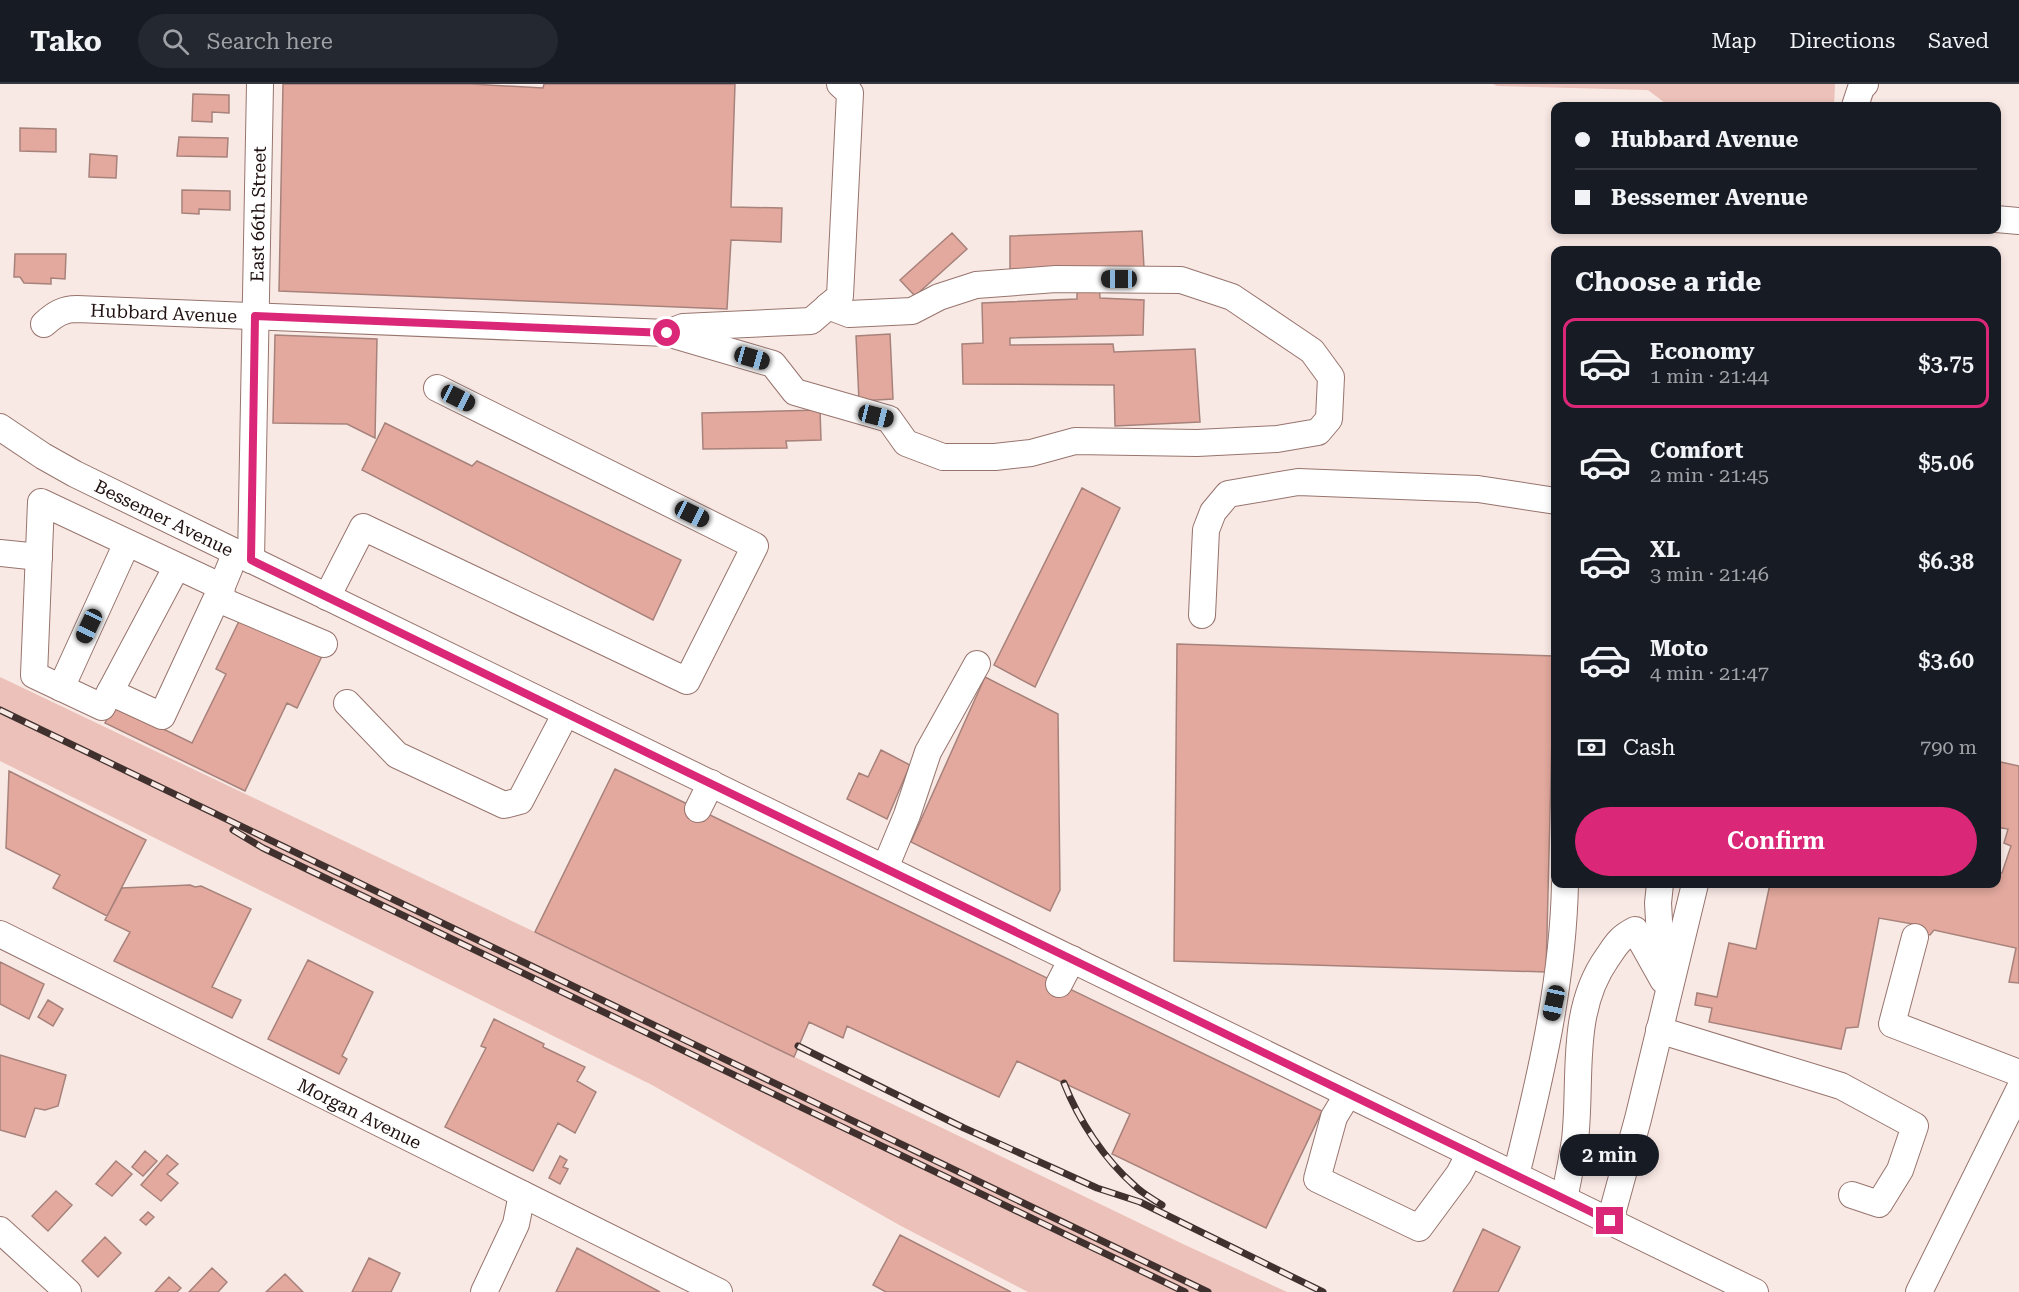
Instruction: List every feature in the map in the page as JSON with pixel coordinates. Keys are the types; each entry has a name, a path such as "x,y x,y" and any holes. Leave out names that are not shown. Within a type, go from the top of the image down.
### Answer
{"street":[{"name":"East 66th Street","path":"244,556 255,316 260,84"},
{"path":"675,330 811,321 840,296 850,93 840,84"},
{"path":"1856,102 1865,84"},
{"path":"2001,219 2019,221"},
{"path":"675,330 773,364 795,392 889,419 906,443 943,457 994,457 1031,453 1075,441 1197,443 1277,439 1318,432 1329,419 1331,377 1312,351 1232,297 1181,280 1056,279 976,285 939,297 912,311 849,314 828,306"},
{"name":"Hubbard Avenue","path":"44,324 67,309 675,330"},
{"path":"327,597 363,527 687,681 756,546 437,388"},
{"name":"Bessemer Avenue","path":"0,427 75,474 1755,1292"},
{"path":"1202,615 1206,530 1213,512 1228,494 1299,482 1478,489 1551,500"},
{"path":"177,566 102,707 34,675 41,502 177,566 221,589 225,603 324,644"},
{"path":"61,688 127,543"},
{"path":"0,553 39,557"},
{"path":"110,692 162,716 221,589 244,556"},
{"path":"885,868 907,815 928,752 976,664"},
{"path":"347,703 397,754 504,805 520,801 566,713"},
{"path":"698,809 711,783"},
{"path":"1516,1175 1558,982 1564,925 1565,888"},
{"path":"1660,888 1658,903 1663,980 1662,1018"},
{"path":"1610,1221 1638,1119 1694,888"},
{"path":"1564,1199 1575,1139 1577,1067 1585,1002 1596,973 1622,936 1635,930 1663,980"},
{"name":"Morgan Avenue","path":"0,934 719,1292"},
{"path":"1915,937 1892,1024 2019,1073"},
{"path":"1059,984 1072,959"},
{"path":"1662,1018 1840,1086 1915,1126 1900,1170 1879,1204 1852,1195"},
{"path":"1919,1292 2019,1090"},
{"path":"1348,1094 1334,1117 1317,1179 1419,1228 1459,1174 1470,1153"},
{"path":"484,1292 516,1224 522,1194"},
{"path":"0,1230 68,1292"}],"shaded area":[{"path":"1493,84 1835,84 1834,102 1664,102 1648,90 1497,86"},
{"path":"0,677 1287,1292 1028,1292 901,1226 652,1085 0,761"}],"building":[{"path":"283,84 471,84 543,88 544,84 735,84 731,207 782,208 781,242 731,240 727,309 279,291"},
{"path":"193,94 229,95 229,113 212,112 212,122 192,121"},
{"path":"20,128 56,129 56,152 20,151"},
{"path":"179,137 228,138 227,157 177,156"},
{"path":"90,154 117,156 116,178 89,177"},
{"path":"182,190 230,191 230,210 199,209 199,214 182,213"},
{"path":"1142,231 1144,268 1010,274 1010,236"},
{"path":"952,233 967,249 915,296 900,280"},
{"path":"15,254 66,254 65,279 51,278 51,284 24,283 20,277 14,277"},
{"path":"1099,284 1100,298 1144,300 1143,335 1010,338 1010,345 1113,344 1114,352 1195,349 1200,422 1115,426 1114,385 963,384 962,344 983,343 982,303 1077,299 1077,285"},
{"path":"890,334 893,399 859,401 856,336"},
{"path":"275,335 377,339 375,438 347,424 273,423"},
{"path":"820,410 821,440 786,441 787,448 703,449 702,413"},
{"path":"385,423 472,466 477,461 681,560 653,620 362,470"},
{"path":"1082,488 1120,508 1035,687 994,665"},
{"path":"242,615 323,654 297,708 287,703 245,791 105,723 114,705 192,743 226,674 216,669"},
{"path":"1177,644 1551,656 1551,774 1546,972 1174,961"},
{"path":"985,677 1058,714 1060,890 1050,911 911,842"},
{"path":"881,750 910,765 887,819 847,799 859,773 868,777"},
{"path":"2001,762 2019,766 2019,983 2009,982 2016,948 1934,930 1930,935 1912,931 1913,924 1879,918 1858,1027 1846,1028 1841,1049 1709,1022 1712,1008 1695,1005 1697,993 1717,997 1729,943 1756,949 1769,888 2001,888 2001,873 2011,846 2004,843 2008,829 2001,828"},
{"path":"615,769 1322,1111 1266,1228 1112,1154 1130,1114 1017,1061 999,1097 847,1026 843,1038 809,1022 794,1057 535,932"},
{"path":"9,771 146,840 107,916 53,888 60,875 6,848"},
{"path":"201,886 251,909 212,987 241,1000 232,1018 114,961 130,932 105,920 122,888"},
{"path":"308,960 373,992 342,1056 347,1059 339,1074 268,1039"},
{"path":"0,962 44,984 29,1019 0,1004"},
{"path":"48,1000 63,1009 53,1026 38,1017"},
{"path":"494,1019 544,1044 543,1047 585,1067 577,1081 596,1092 575,1133 558,1123 533,1171 445,1127 486,1048 481,1046"},
{"path":"0,1055 66,1075 58,1106 45,1110 35,1108 25,1137 0,1130"},
{"path":"145,1151 157,1161 143,1176 132,1167"},
{"path":"167,1155 178,1164 167,1174 178,1183 161,1201 141,1185"},
{"path":"560,1156 567,1160 563,1167 568,1169 560,1184 549,1178"},
{"path":"116,1161 132,1174 112,1196 96,1184"},
{"path":"56,1191 72,1205 48,1231 32,1216"},
{"path":"148,1212 154,1217 146,1225 140,1220"},
{"path":"1483,1229 1520,1247 1498,1292 1453,1292"},
{"path":"900,1235 1011,1292 886,1292 873,1285"},
{"path":"105,1237 121,1253 98,1277 82,1261"},
{"path":"577,1248 660,1292 556,1292"},
{"path":"369,1258 400,1273 391,1292 352,1292"},
{"path":"212,1268 227,1282 218,1292 189,1292"},
{"path":"285,1274 303,1292 266,1292"},
{"path":"169,1277 181,1288 177,1292 155,1292"}],"railway":[{"path":"0,710 1208,1292"},
{"path":"233,830 263,848 1185,1292"},
{"path":"798,1046 964,1128 1097,1188 1140,1202 1323,1292"},
{"path":"1064,1083 1077,1111 1103,1152 1138,1189 1162,1205"}],"route":[{"path":"667,333 255,316 251,560 1610,1221"}]}
